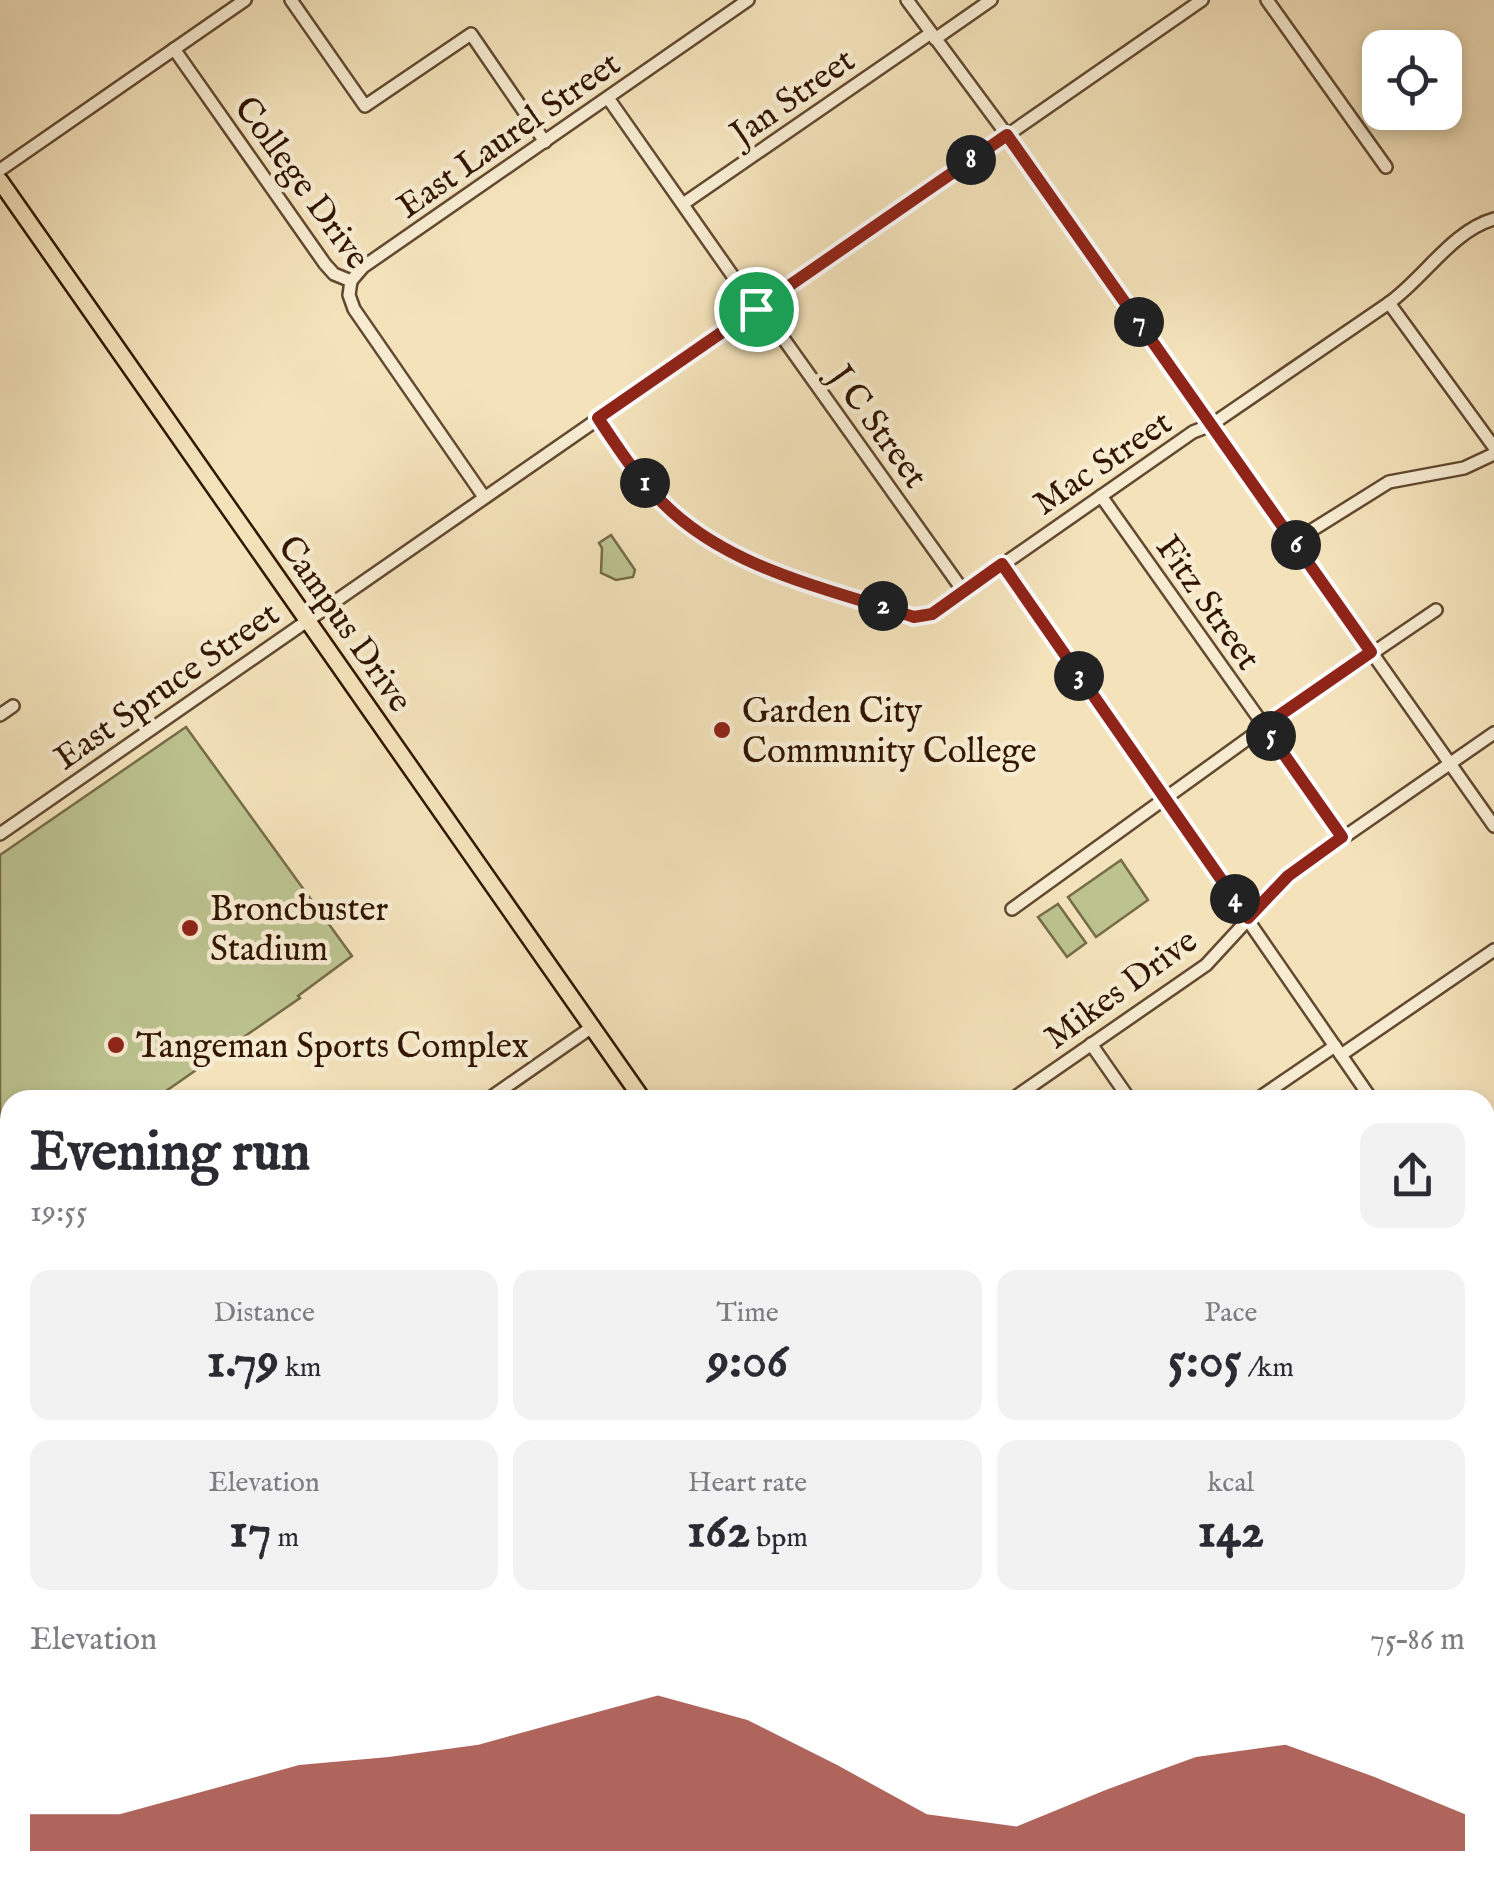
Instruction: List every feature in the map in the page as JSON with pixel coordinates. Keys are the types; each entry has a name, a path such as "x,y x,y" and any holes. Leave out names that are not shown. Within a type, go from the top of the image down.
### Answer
{"main road":[{"name":"Campus Drive","path":"0,181 637,1090"}],"street":[{"path":"0,170 245,0"},
{"path":"290,0 366,106 471,34 545,142"},
{"name":"East Laurel Street","path":"351,281 363,268 748,0"},
{"path":"906,0 1007,135 1494,826"},
{"name":"Jan Street","path":"683,204 991,0"},
{"name":"East Spruce Street","path":"0,834 1007,135 1184,5 1202,0"},
{"path":"1267,0 1386,168"},
{"name":"College Drive","path":"174,49 325,264 334,274 351,281 349,295 354,309 484,497"},
{"name":"J C Street","path":"608,98 756,309 773,324 964,592"},
{"name":"Mac Street","path":"598,418 651,491 694,530 744,558 835,591 914,617 932,614 1193,432 1211,424 1390,303 1414,285 1465,231 1494,219"},
{"path":"1293,542 1389,482 1464,468 1494,450 1390,303"},
{"name":"Fitz Street","path":"1101,496 1342,837"},
{"path":"1002,564 1365,1090"},
{"path":"1012,909 1264,726 1436,610"},
{"path":"0,715 13,706"},
{"name":"Mikes Drive","path":"1025,1090 1206,965 1288,876 1494,733"},
{"path":"1273,1090 1494,950"},
{"path":"501,1090 592,1027"},
{"path":"1091,1044 1123,1090"}],"green space":[{"path":"611,535 635,570 633,577 616,580 601,573 599,543"},
{"name":"Tangeman Sports Complex","path":"186,727 352,956 300,998 167,1090 0,1090 0,855"},
{"path":"1121,860 1148,900 1096,937 1068,897"},
{"path":"1058,904 1086,943 1067,957 1038,917"}],"place":[{"name":"Garden City Community College","path":"722,730"},
{"name":"Broncbuster Stadium","path":"190,928"},
{"name":"Tangeman Sports Complex","path":"116,1045"}],"route":[{"path":"1007,135 1371,652 1264,726 1342,837 1288,876 1248,918 1002,564 932,614 914,617 803,582 744,558 678,517 638,474 598,418 756,309 1007,135"}]}
